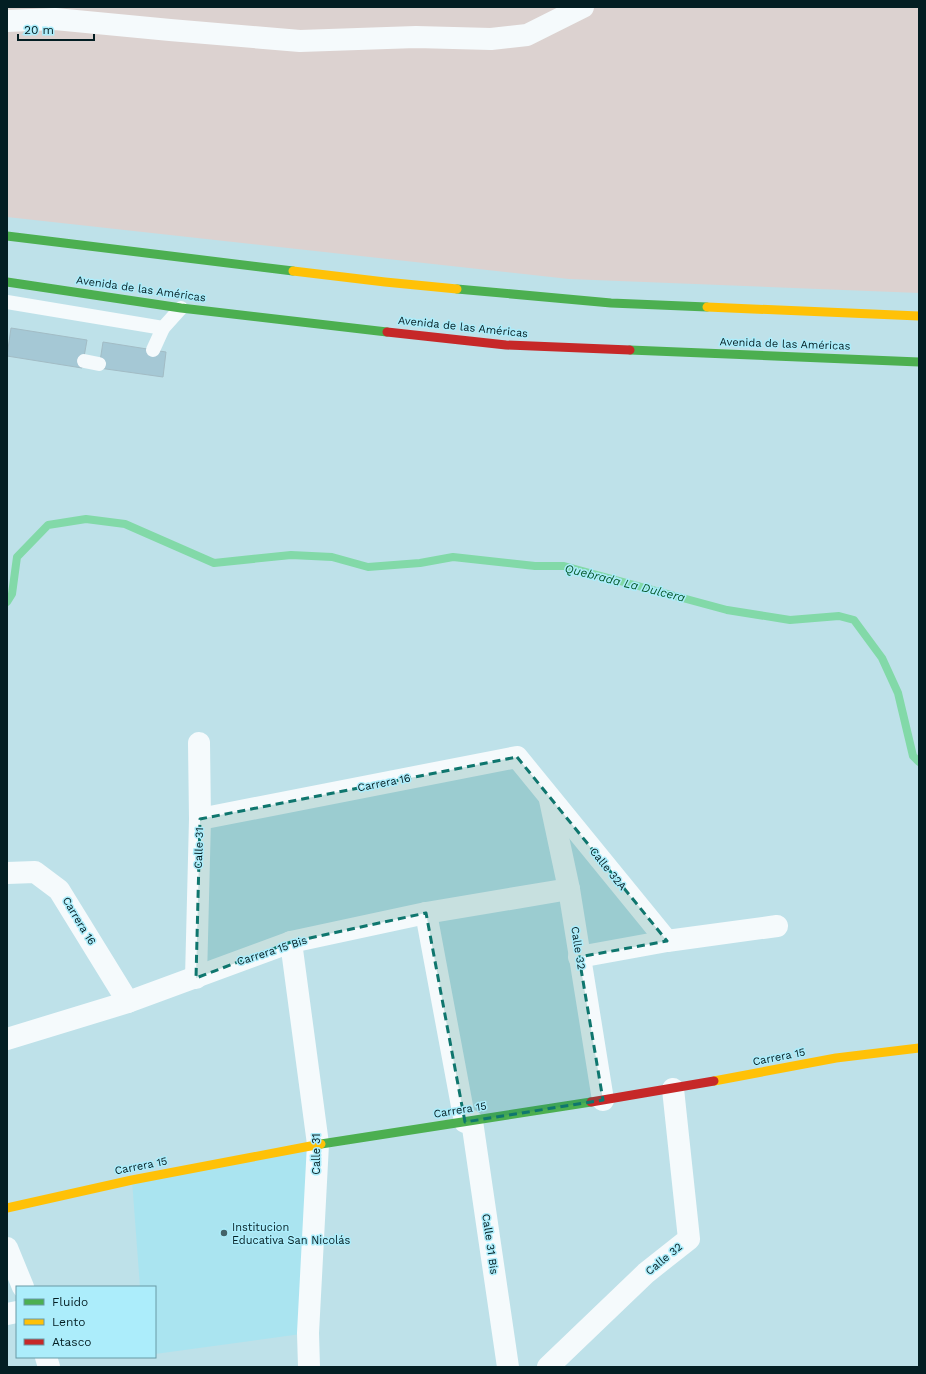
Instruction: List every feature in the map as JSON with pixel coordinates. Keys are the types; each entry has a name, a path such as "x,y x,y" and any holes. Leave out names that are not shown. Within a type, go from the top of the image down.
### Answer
{"main road":[{"path":"7,236 385,282 611,303 919,316"},
{"name":"Avenida de las Américas","path":"7,282 181,308 506,345 919,362"},
{"name":"Carrera 15","path":"7,1208 132,1180 318,1144 673,1089 836,1058 919,1048"}],"street":[{"path":"7,21 55,18 300,41 416,37 491,39 527,35 583,7"},
{"name":"Calle 31","path":"196,978 200,819 199,743"},
{"name":"Carrera 16","path":"200,819 517,757 549,797"},
{"name":"Calle 32","path":"549,797 569,889 603,1100"},
{"name":"Calle 32A","path":"549,797 667,941"},
{"name":"Carrera 16","path":"7,873 34,872 59,890 128,1002"},
{"name":"Carrera 15 Bis","path":"7,1039 128,1002 291,942 426,913 569,889"},
{"name":"Calle 31 Bis","path":"426,913 468,1121 508,1367"},
{"path":"579,957 667,941 777,926"},
{"name":"Calle 31","path":"291,942 318,1144 308,1332 309,1367"},
{"name":"Calle 32","path":"548,1367 646,1273 689,1239 673,1089"},
{"path":"7,1248 23,1286"}],"lane":[{"path":"7,302 163,328"},
{"path":"153,350 163,328 181,308"},
{"path":"84,361 99,364"}],"highlighted area":[{"path":"517,757 667,941 579,957 603,1100 465,1122 426,913 291,942 196,978 200,819"}],"shaded area":[{"path":"7,7 919,7 919,293 569,279 7,217"},
{"name":"Institucion Educativa San Nicolás","path":"318,1144 308,1333 156,1354 156,1286 140,1286 132,1180"}],"building":[{"path":"11,328 87,340 82,368 7,356"},
{"path":"103,342 166,352 163,377 99,368"}],"waterway":[{"name":"Quebrada La Dulcera","path":"7,602 12,594 17,557 48,525 86,519 125,524 214,563 291,555 332,557 368,567 420,563 453,557 535,566 564,566 727,610 790,620 839,616 854,620 882,658 898,693 913,756 919,762"}],"traffic: fast":[{"path":"7,236 293,271"},
{"path":"7,282 181,308 387,332"},
{"path":"457,289 611,303 707,307"},
{"path":"630,350 919,362"},
{"path":"321,1144 591,1102"}],"traffic: slow":[{"path":"293,271 457,289"},
{"path":"707,307 919,316"},
{"path":"714,1081 836,1058 919,1048"},
{"path":"7,1208 132,1180 321,1144"}],"traffic: jam":[{"path":"387,332 506,345 630,350"},
{"path":"591,1102 714,1081"}],"place":[{"name":"Institucion Educativa San Nicolás","path":"224,1233"}]}
